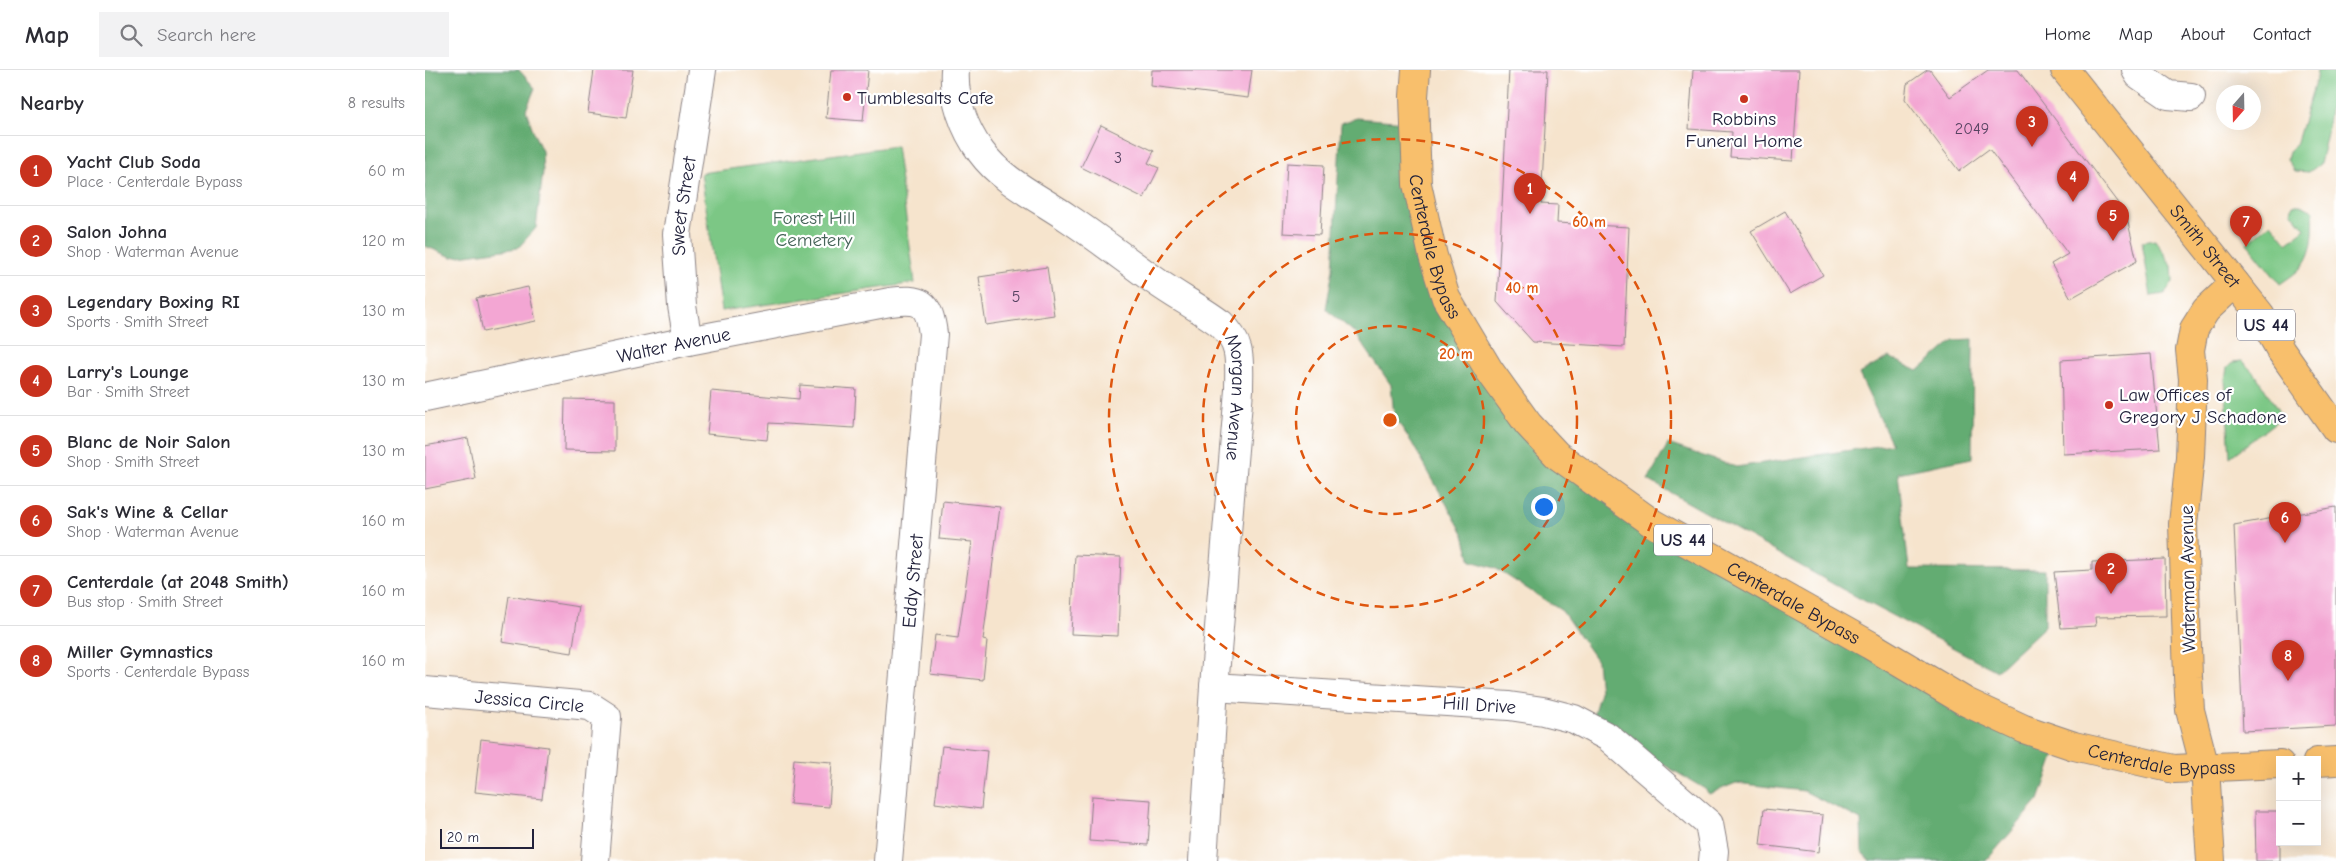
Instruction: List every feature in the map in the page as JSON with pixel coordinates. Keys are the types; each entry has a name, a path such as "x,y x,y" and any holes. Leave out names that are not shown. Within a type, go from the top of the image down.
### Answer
{"main road":[{"name":"Centerdale Bypass","path":"1416,70 1414,96 1417,184 1433,256 1446,298 1489,370 1528,424 1557,455 1652,523 1870,645 1966,702 2024,729 2074,746 2174,769 2276,764"},
{"name":"Smith Street","path":"2065,70 2260,314 2281,351 2336,429"},
{"name":"Waterman Avenue","path":"2211,861 2205,768 2189,710 2183,524 2190,457 2193,379 2190,350 2194,329 2206,310 2235,283"},
{"path":"2321,762 2336,761"}],"street":[{"name":"Sweet Street","path":"688,341 682,306 677,234 702,70"},
{"name":"Morgan Avenue","path":"955,70 954,80 958,104 968,132 982,153 1002,173 1031,195 1074,222 1221,324 1229,332 1239,348 1239,390 1214,687 1203,861"},
{"path":"2136,70 2139,75 2168,95 2191,97"},
{"name":"Walter Avenue","path":"425,397 688,341 890,302 911,299 922,304"},
{"name":"Eddy Street","path":"888,861 933,334 931,316 922,304"},
{"name":"Hill Drive","path":"1214,687 1509,706 1543,711 1574,719 1608,737 1709,824 1714,851 1713,861"},
{"name":"Jessica Circle","path":"425,690 590,706 607,717 595,861"}],"green space":[{"path":"425,70 519,70 535,88 526,110 542,151 543,172 536,228 518,248 452,257 425,246"},
{"path":"2317,70 2335,70 2327,133 2320,164 2309,172 2295,171 2287,160 2289,151 2296,145"},
{"path":"1357,118 1419,123 1440,261 1483,357 1560,444 1629,502 2004,711 2061,737 2039,800 1986,861 1870,861 1862,852 1861,820 1804,791 1736,783 1709,794 1705,789 1591,722 1600,692 1597,661 1562,611 1495,568 1471,561 1464,535 1412,443 1394,416 1391,385 1355,333 1326,309 1333,269 1341,123"},
{"name":"Forest Hill Cemetery","path":"896,146 915,283 721,311 701,173"},
{"path":"2293,205 2301,205 2313,211 2311,247 2302,266 2280,284 2247,243 2271,223 2287,243 2305,229 2291,211"},
{"path":"2155,240 2172,266 2173,282 2164,294 2151,296 2142,242"},
{"path":"1973,339 1972,458 1898,473 1909,569 2045,570 2045,626 1997,671 1842,589 1648,480 1668,444 1736,467 1892,444 1859,374 1889,357 1918,371 1954,340"},
{"path":"2242,361 2256,375 2282,417 2230,457 2225,379 2227,368 2233,362"}],"building":[{"path":"594,70 633,70 626,118 588,113"},
{"name":"Tumblesalts Cafe","path":"831,70 868,70 863,121 826,118"},
{"path":"1152,70 1252,70 1248,98 1151,86"},
{"path":"1509,70 1548,70 1541,204 1558,205 1557,223 1629,227 1624,347 1533,342 1497,302"},
{"name":"Robbins Funeral Home","path":"1693,70 1799,70 1793,161 1730,157 1732,132 1689,129"},
{"path":"1927,70 1930,70 1950,97 1988,70 2018,70 2126,214 2137,261 2071,298 2051,264 2068,254 1989,149 1959,171 1905,99 1907,84"},
{"path":"1101,125 1154,151 1148,163 1159,168 1144,198 1081,167"},
{"path":"1287,163 1324,165 1320,235 1283,233"},
{"path":"1785,211 1823,275 1790,294 1751,231"},
{"path":"1047,267 1054,315 986,325 979,277"},
{"path":"528,287 536,321 483,332 476,298"},
{"name":"Law Offices of Gregory J Schadone","path":"2151,354 2160,449 2063,454 2061,360"},
{"path":"800,385 856,389 854,428 769,423 767,440 707,434 711,391 799,399"},
{"path":"565,399 615,400 615,451 564,450"},
{"path":"468,438 476,479 425,489 425,446"},
{"path":"943,501 1000,507 983,640 987,641 983,680 930,674 935,635 958,638 972,542 939,539"},
{"path":"2336,507 2336,726 2243,731 2234,525"},
{"path":"1075,555 1121,557 1118,636 1071,634"},
{"path":"2165,559 2166,616 2095,617 2096,626 2061,628 2054,572 2092,570 2092,562"},
{"path":"509,596 579,607 572,653 502,642"},
{"path":"481,739 548,747 542,799 475,792"},
{"path":"942,746 987,751 981,809 935,803"},
{"path":"794,759 832,762 829,807 790,804"},
{"path":"1092,796 1151,800 1148,845 1089,841"},
{"path":"1764,809 1823,815 1819,852 1760,845"},
{"path":"2255,811 2276,811 2276,846 2280,846 2280,861 2256,861"}],"place":[{"name":"Tumblesalts Cafe","path":"847,97"},
{"name":"Robbins Funeral Home","path":"1744,99"},
{"name":"Legendary Boxing RI","path":"2032,147"},
{"name":"Larry's Lounge","path":"2073,202"},
{"name":"Yacht Club Soda","path":"1530,214"},
{"name":"Blanc de Noir Salon","path":"2113,241"},
{"name":"Centerdale (at 2048 Smith)","path":"2246,247"},
{"name":"Law Offices of Gregory J Schadone","path":"2109,405"},
{"name":"Sak's Wine & Cellar","path":"2285,543"},
{"name":"Salon Johna","path":"2111,594"},
{"name":"Miller Gymnastics","path":"2288,681"}]}
